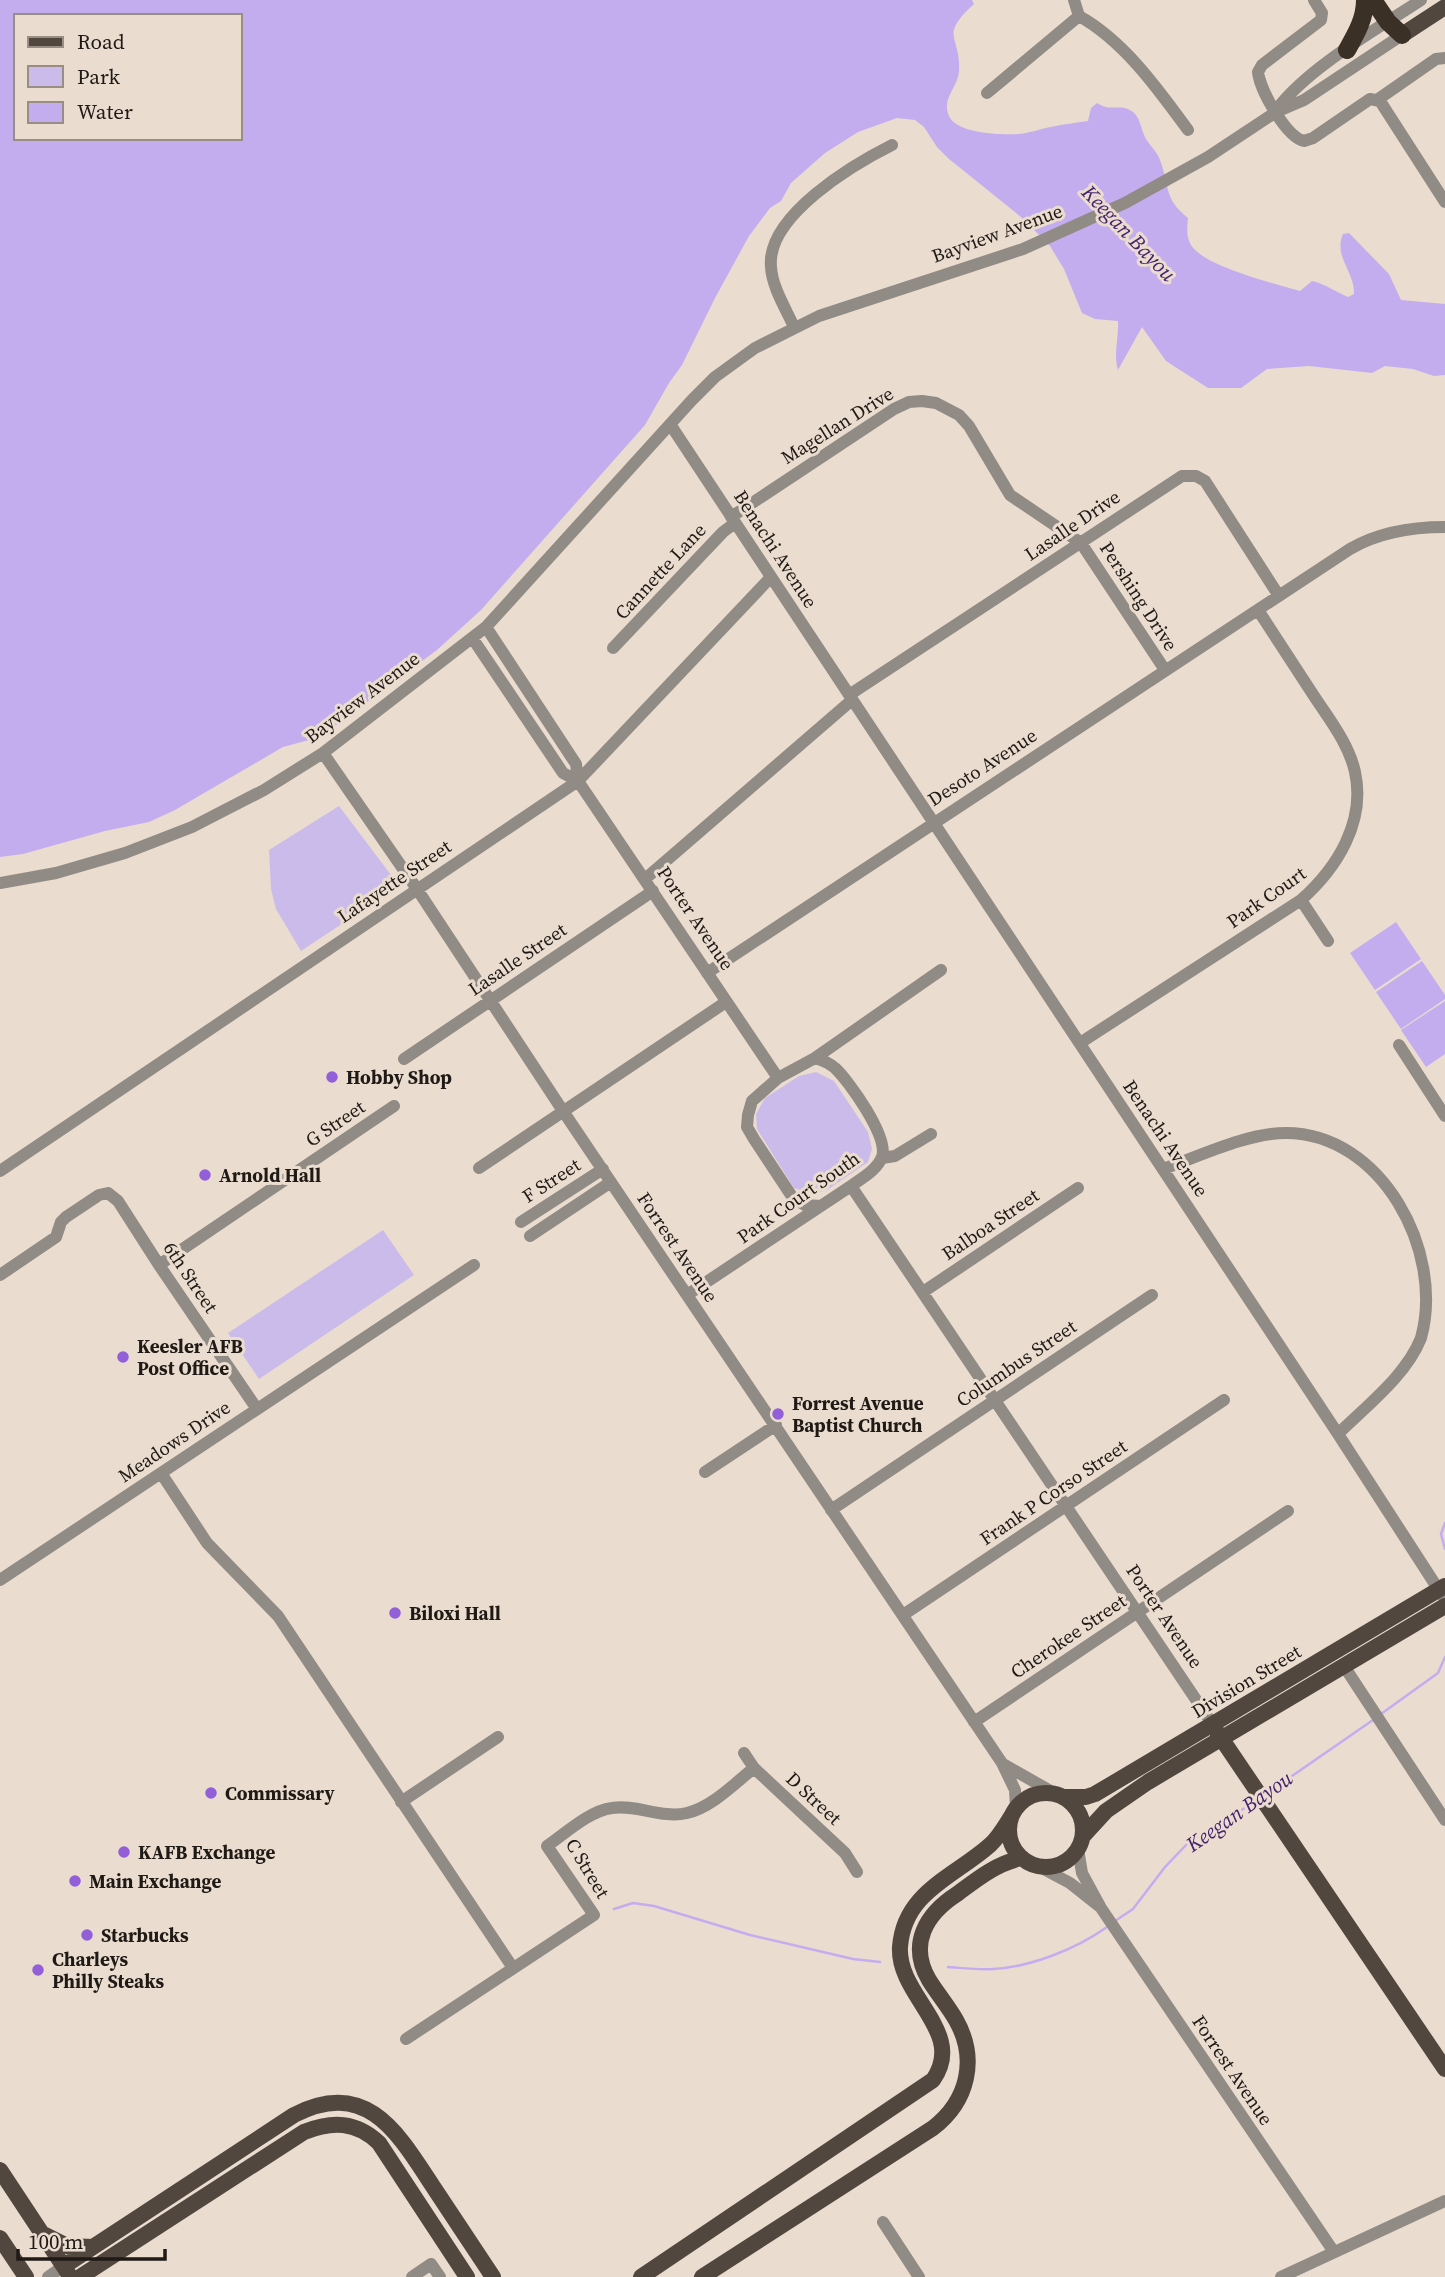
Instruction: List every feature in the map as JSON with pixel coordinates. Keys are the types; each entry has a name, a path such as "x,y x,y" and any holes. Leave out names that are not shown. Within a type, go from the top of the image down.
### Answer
{"highway":[{"path":"1347,50 1360,27 1365,0"},
{"path":"1373,0 1388,22 1402,35"}],"main road":[{"name":"Bayview Avenue","path":"1402,35 1445,7"},
{"name":"Division Street","path":"1081,1843 1119,1800 1218,1732 1443,1592"},
{"name":"Division Street","path":"1059,1795 1086,1797 1095,1794 1344,1666 1445,1606"},
{"name":"Porter Avenue","path":"1218,1732 1445,2069"},
{"path":"641,2277 933,2080 942,2064 942,2042 906,1977 900,1946 905,1922 913,1908 932,1886 991,1844 1014,1812 1033,1795 1059,1795 1080,1814 1081,1843 1061,1864 1038,1866 1022,1858 1010,1838 1014,1812"},
{"path":"702,2277 933,2128 945,2119 955,2106 966,2084 967,2046 955,2018 929,1979 920,1956 926,1923 938,1908 956,1894 1003,1863 1022,1858"},
{"path":"0,2170 68,2272 93,2248 294,2115 326,2103 340,2103 368,2110 393,2129 493,2277"},
{"path":"80,2277 100,2270 304,2132 330,2124 358,2128 379,2143 467,2277"},
{"path":"41,2231 60,2244 93,2248"},
{"path":"0,2238 26,2277"},
{"path":"10,2254 14,2277"}],"street":[{"path":"1074,0 1079,16 1100,27 1148,78 1188,130"},
{"path":"1314,0 1322,13 1321,20 1262,65 1258,72 1265,93 1276,112 1292,135 1304,141 1313,138 1370,99 1377,100 1436,59 1445,58"},
{"name":"Bayview Avenue","path":"1276,112 1290,93 1421,0"},
{"path":"987,93 1079,16"},
{"name":"Bayview Avenue","path":"0,883 56,873 125,853 192,827 264,790 323,753 486,627 715,377 755,348 794,327 845,306 972,268 1023,249 1125,203 1209,157 1276,112 1304,100 1402,35"},
{"path":"1377,100 1445,202"},
{"path":"794,327 772,277 770,264 780,235 812,194 869,156 892,145"},
{"name":"Magellan Drive","path":"733,520 894,409 909,402 922,401 936,403 958,415 969,426 1010,495 1081,543"},
{"name":"Benachi Avenue","path":"670,424 1443,1592"},
{"name":"Lasalle Drive","path":"851,697 1182,475 1196,476 1205,481 1279,596"},
{"name":"Cannette Lane","path":"613,648 733,520"},
{"name":"Desoto Avenue","path":"707,972 1370,537 1426,527 1445,527"},
{"name":"Pershing Drive","path":"1081,543 1165,670"},
{"name":"Lafayette Street","path":"0,1171 578,781 771,577"},
{"name":"Park Court","path":"1080,1043 1301,900 1321,882 1339,857 1352,830 1356,799 1355,772 1332,724 1258,610"},
{"name":"Porter Avenue","path":"486,627 576,764 578,781"},
{"name":"Porter Avenue","path":"472,639 563,773 578,781 778,1078"},
{"path":"645,879 851,697"},
{"name":"Forrest Avenue","path":"323,753 417,889 563,1111 1002,1763 1015,1790 1014,1812"},
{"name":"Lasalle Street","path":"404,1059 653,891"},
{"path":"1301,900 1328,941"},
{"path":"821,1206 805,1205 793,1198 747,1127 752,1101 778,1078 815,1058 941,970"},
{"path":"479,1168 726,1002"},
{"path":"1399,1045 1445,1116"},
{"path":"815,1058 835,1068 865,1109 882,1138 882,1158"},
{"name":"G Street","path":"159,1265 394,1106"},
{"path":"1163,1169 1255,1138 1283,1133 1306,1134 1347,1149 1375,1172 1399,1200 1417,1237 1427,1270 1428,1315 1411,1357 1338,1434"},
{"name":"Park Court South","path":"687,1295 851,1186 873,1170 882,1158 895,1156 931,1134"},
{"name":"F Street","path":"521,1222 603,1169"},
{"name":"F Street","path":"530,1236 611,1182"},
{"name":"Porter Avenue","path":"851,1186 1218,1732"},
{"name":"Balboa Street","path":"923,1292 1079,1188"},
{"name":"6th Street","path":"0,1275 56,1237 61,1222 66,1217 108,1192 118,1201 257,1409"},
{"name":"Meadows Drive","path":"0,1580 474,1265"},
{"name":"Columbus Street","path":"831,1510 1152,1295"},
{"name":"Frank P Corso Street","path":"903,1615 1224,1400"},
{"path":"705,1472 776,1425"},
{"path":"161,1473 207,1543 278,1616 513,1968"},
{"name":"Cherokee Street","path":"974,1722 1288,1511"},
{"path":"1344,1666 1445,1820"},
{"path":"401,1802 498,1737"},
{"name":"D Street","path":"744,1753 754,1768 845,1853 857,1872"},
{"name":"Forrest Avenue","path":"1002,1763 1059,1795"},
{"name":"C Street","path":"406,2039 594,1915 547,1846 601,1810 614,1807 686,1813 704,1805 754,1768"},
{"name":"Forrest Avenue","path":"1081,1843 1082,1872 1105,1913 1334,2252"},
{"name":"Forrest Avenue","path":"1038,1866 1070,1884 1105,1913"},
{"path":"1284,2276 1445,2201"},
{"path":"883,2222 919,2277"},
{"path":"412,2277 431,2264 440,2277"},
{"path":"48,2277 68,2272"}],"green space":[{"path":"339,806 397,883 384,896 301,951 276,909 271,889 269,850"},
{"path":"816,1072 834,1081 868,1132 872,1149 868,1162 827,1190 813,1194 794,1188 757,1129 756,1114 765,1098 799,1076"},
{"path":"383,1230 414,1275 259,1379 228,1333"}],"water":[{"path":"0,0 972,0 974,4 954,30 959,71 947,104 949,116 961,127 981,132 1019,134 1088,121 1091,108 1097,103 1128,109 1137,117 1145,137 1159,157 1168,191 1174,204 1188,218 1188,235 1191,245 1198,253 1224,267 1300,291 1312,281 1348,297 1354,294 1353,286 1342,257 1341,242 1343,234 1349,233 1389,274 1401,300 1445,304 1445,375 1434,376 1413,369 1385,366 1372,373 1309,366 1267,369 1241,388 1208,388 1166,361 1142,327 1118,370 1118,321 1095,319 1082,313 1064,269 1050,246 1021,217 949,159 924,127 915,120 897,118 858,132 825,153 791,183 781,201 770,208 749,236 682,365 645,425 481,610 437,650 320,737 283,747 175,810 149,822 105,831 23,854 0,857"},
{"path":"1396,922 1421,959 1375,990 1350,953"},
{"path":"1422,961 1445,999 1401,1029 1376,992"},
{"path":"1445,1001 1445,1054 1426,1067 1401,1030"}],"waterway":[{"name":"Keegan Bayou","path":"1445,1523 1441,1534 1445,1549"},
{"name":"Keegan Bayou","path":"1381,1714 1438,1673 1445,1657"},
{"name":"Keegan Bayou","path":"1266,1794 1373,1720"},
{"name":"Keegan Bayou","path":"1115,1921 1133,1909 1165,1867 1189,1842 1258,1800"},
{"name":"Keegan Bayou","path":"614,1909 633,1903 654,1906 750,1935 853,1959 880,1962"},
{"name":"Keegan Bayou","path":"948,1967 1008,1968 1038,1961 1081,1943 1107,1927"}],"place":[{"name":"Hobby Shop","path":"332,1077"},
{"name":"Arnold Hall","path":"205,1175"},
{"name":"Keesler AFB Post Office","path":"123,1357"},
{"name":"Forrest Avenue Baptist Church","path":"778,1414"},
{"name":"Biloxi Hall","path":"395,1613"},
{"name":"Commissary","path":"211,1793"},
{"name":"KAFB Exchange","path":"124,1852"},
{"name":"Main Exchange","path":"75,1881"},
{"name":"Starbucks","path":"87,1935"},
{"name":"Charleys Philly Steaks","path":"38,1970"}]}
